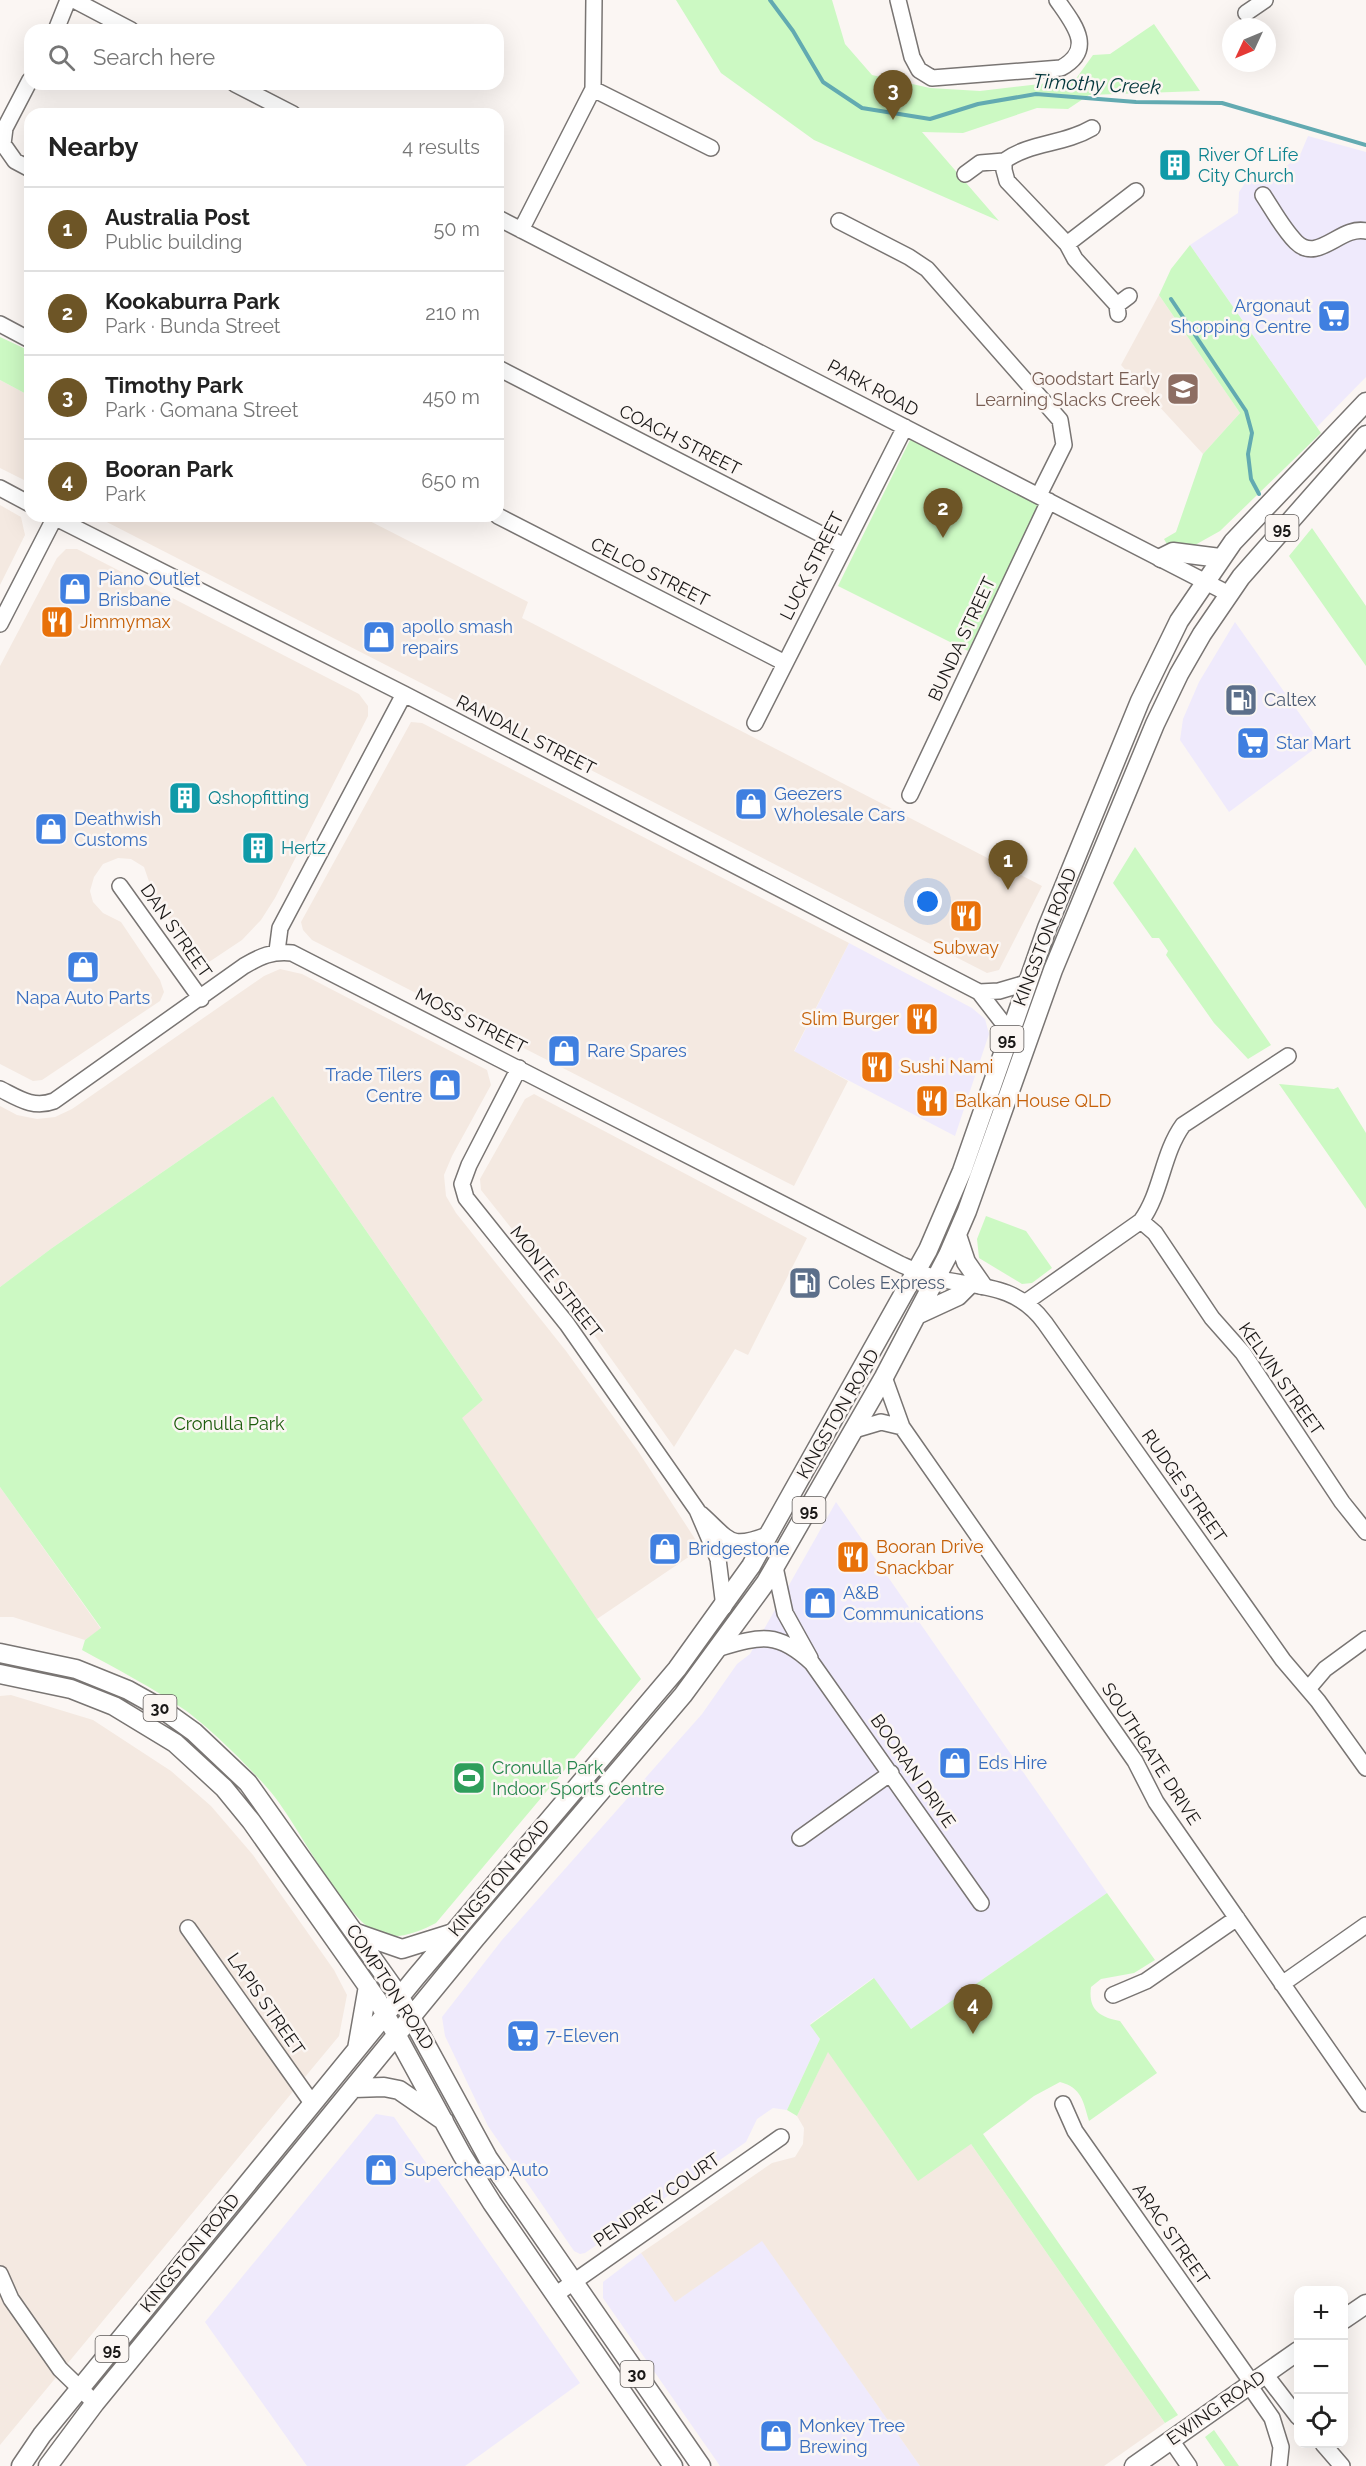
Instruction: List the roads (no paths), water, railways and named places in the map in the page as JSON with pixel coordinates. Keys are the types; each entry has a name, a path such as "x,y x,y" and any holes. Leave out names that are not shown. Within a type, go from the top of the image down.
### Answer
{"main road":[{"name":"KINGSTON ROAD","path":"21,2466 79,2390 312,2103 677,1669 724,1607 770,1534 918,1272 962,1172 1026,983 1140,701 1179,621 1220,558 1263,509 1366,402"},
{"name":"KINGSTON ROAD","path":"48,2466 96,2403 397,2033 556,1842 670,1711 720,1648 775,1567 919,1314 957,1235 1053,970 1155,724 1190,654 1229,594 1274,536 1366,435"},
{"path":"1161,558 1173,552 1220,558"},
{"path":"919,1314 958,1296 976,1284 957,1235"},
{"name":"COMPTON ROAD","path":"0,1653 55,1663 100,1678 145,1699 194,1732 248,1783 400,1997 488,2158 701,2466"},
{"name":"COMPTON ROAD","path":"0,1674 71,1689 114,1706 155,1729 193,1757 244,1812 387,2014 444,2121 492,2203 673,2466"},
{"path":"356,1933 402,1949 453,1933"},
{"path":"357,2049 368,1986"},
{"path":"354,2088 384,2087 399,2090 444,2121"},
{"path":"1348,2316 1366,2304"},
{"name":"EWING ROAD","path":"1134,2466 1294,2354"}],"street":[{"path":"58,24 68,0"},
{"path":"74,0 120,24"},
{"path":"521,230 593,89 594,0"},
{"path":"898,0 912,57 918,70 932,78 1061,68 1073,61 1080,50 1079,38 1074,24 1057,0"},
{"path":"1246,13 1265,0"},
{"path":"593,89 711,148"},
{"path":"24,166 15,161 3,144 5,128 25,90"},
{"path":"247,90 281,108"},
{"path":"965,174 980,163 1004,161 1025,149 1064,141 1092,128"},
{"path":"1004,161 1007,181 1068,244 1075,259 1121,305"},
{"path":"1068,244 1136,191"},
{"path":"1263,195 1295,242 1304,247 1319,249 1350,231 1366,231"},
{"name":"PARK ROAD","path":"504,221 1229,594"},
{"name":"BUNDA STREET","path":"839,221 909,256 927,269 1060,420 1064,445 1044,498 910,795"},
{"path":"0,324 24,336"},
{"name":"COACH STREET","path":"504,371 844,546"},
{"name":"LUCK STREET","path":"755,723 905,427"},
{"path":"0,488 24,501"},
{"name":"CELCO STREET","path":"504,519 785,663"},
{"path":"0,624 51,522"},
{"name":"RANDALL STREET","path":"64,522 404,694 979,992 1010,1032"},
{"path":"0,1089 29,1103 42,1104 54,1101 201,999 244,966 265,954 277,951 280,928 404,694"},
{"name":"DAN STREET","path":"120,886 201,999"},
{"name":"MOSS STREET","path":"277,951 292,952 918,1272 937,1278"},
{"path":"979,992 999,991 1026,983"},
{"path":"1026,1302 1141,1221 1150,1209 1173,1139 1183,1125 1288,1056"},
{"name":"MONTE STREET","path":"519,1068 468,1165 462,1184 466,1198 567,1324 696,1510 718,1559 724,1607"},
{"name":"KELVIN STREET","path":"1141,1221 1155,1233 1212,1318 1243,1353 1342,1502 1366,1532"},
{"name":"RUDGE STREET","path":"937,1278 976,1284 1026,1302 1046,1323 1277,1652 1308,1689 1366,1768"},
{"name":"SOUTHGATE DRIVE","path":"884,1377 902,1427 1135,1761 1156,1802 1366,2104"},
{"path":"854,1430 881,1422 902,1427"},
{"name":"MONTE STREET","path":"696,1510 725,1536 737,1543 749,1542 770,1534"},
{"name":"BOORAN DRIVE","path":"775,1567 785,1613 812,1663 981,1903"},
{"name":"BOORAN DRIVE","path":"720,1648 748,1639 770,1638 792,1646 812,1663"},
{"path":"1308,1689 1325,1669 1366,1639"},
{"path":"800,1838 891,1773"},
{"path":"1113,1995 1146,1981 1237,1918"},
{"path":"1282,1984 1366,1925"},
{"name":"LAPIS STREET","path":"188,1928 312,2103"},
{"name":"ARAC STREET","path":"1063,2104 1075,2131 1255,2381"},
{"name":"PENDREY COURT","path":"555,2295 781,2137"},
{"path":"0,2274 5,2296 60,2369 79,2390 96,2403"},
{"path":"1255,2381 1294,2413"},
{"path":"1255,2381 1272,2418 1281,2448 1278,2466"},
{"path":"1171,2440 1189,2466"},
{"path":"1326,2448 1342,2466"}],"waterway":[{"name":"Timothy Creek","path":"770,0 793,31 823,82 862,108 930,119 978,104 1036,94 1136,102 1222,103 1366,145"},
{"path":"1171,299 1246,411 1252,433 1248,454 1251,479 1259,494"}],"place":[{"name":"Timothy Park","path":"893,120"},
{"name":"River Of Life City Church","path":"1175,165"},
{"name":"Argonaut Shopping Centre","path":"1334,316"},
{"name":"Goodstart Early Learning Slacks Creek","path":"1183,389"},
{"name":"Kookaburra Park","path":"943,538"},
{"name":"Piano Outlet Brisbane","path":"75,589"},
{"name":"Jimmymax","path":"57,622"},
{"name":"apollo smash repairs","path":"379,637"},
{"name":"Caltex","path":"1241,700"},
{"name":"Star Mart","path":"1253,743"},
{"name":"Qshopfitting","path":"185,798"},
{"name":"Geezers Wholesale Cars","path":"751,804"},
{"name":"Deathwish Customs","path":"51,829"},
{"name":"Hertz","path":"258,848"},
{"name":"Australia Post","path":"1008,890"},
{"name":"Subway","path":"966,916"},
{"name":"Napa Auto Parts","path":"83,967"},
{"name":"Slim Burger","path":"922,1019"},
{"name":"Rare Spares","path":"564,1051"},
{"name":"Sushi Nami","path":"877,1067"},
{"name":"Trade Tilers Centre","path":"445,1085"},
{"name":"Balkan House QLD","path":"932,1101"},
{"name":"Coles Express","path":"805,1283"},
{"name":"Bridgestone","path":"665,1549"},
{"name":"Booran Drive Snackbar","path":"853,1557"},
{"name":"A&B Communications","path":"820,1603"},
{"name":"Eds Hire","path":"955,1763"},
{"name":"Cronulla Park Indoor Sports Centre","path":"469,1778"},
{"name":"Booran Park","path":"973,2034"},
{"name":"7-Eleven","path":"523,2036"},
{"name":"Supercheap Auto","path":"381,2170"},
{"name":"Monkey Tree Brewing","path":"776,2436"}],"park label":[{"name":"Cronulla Park","path":"229,1424"}]}
